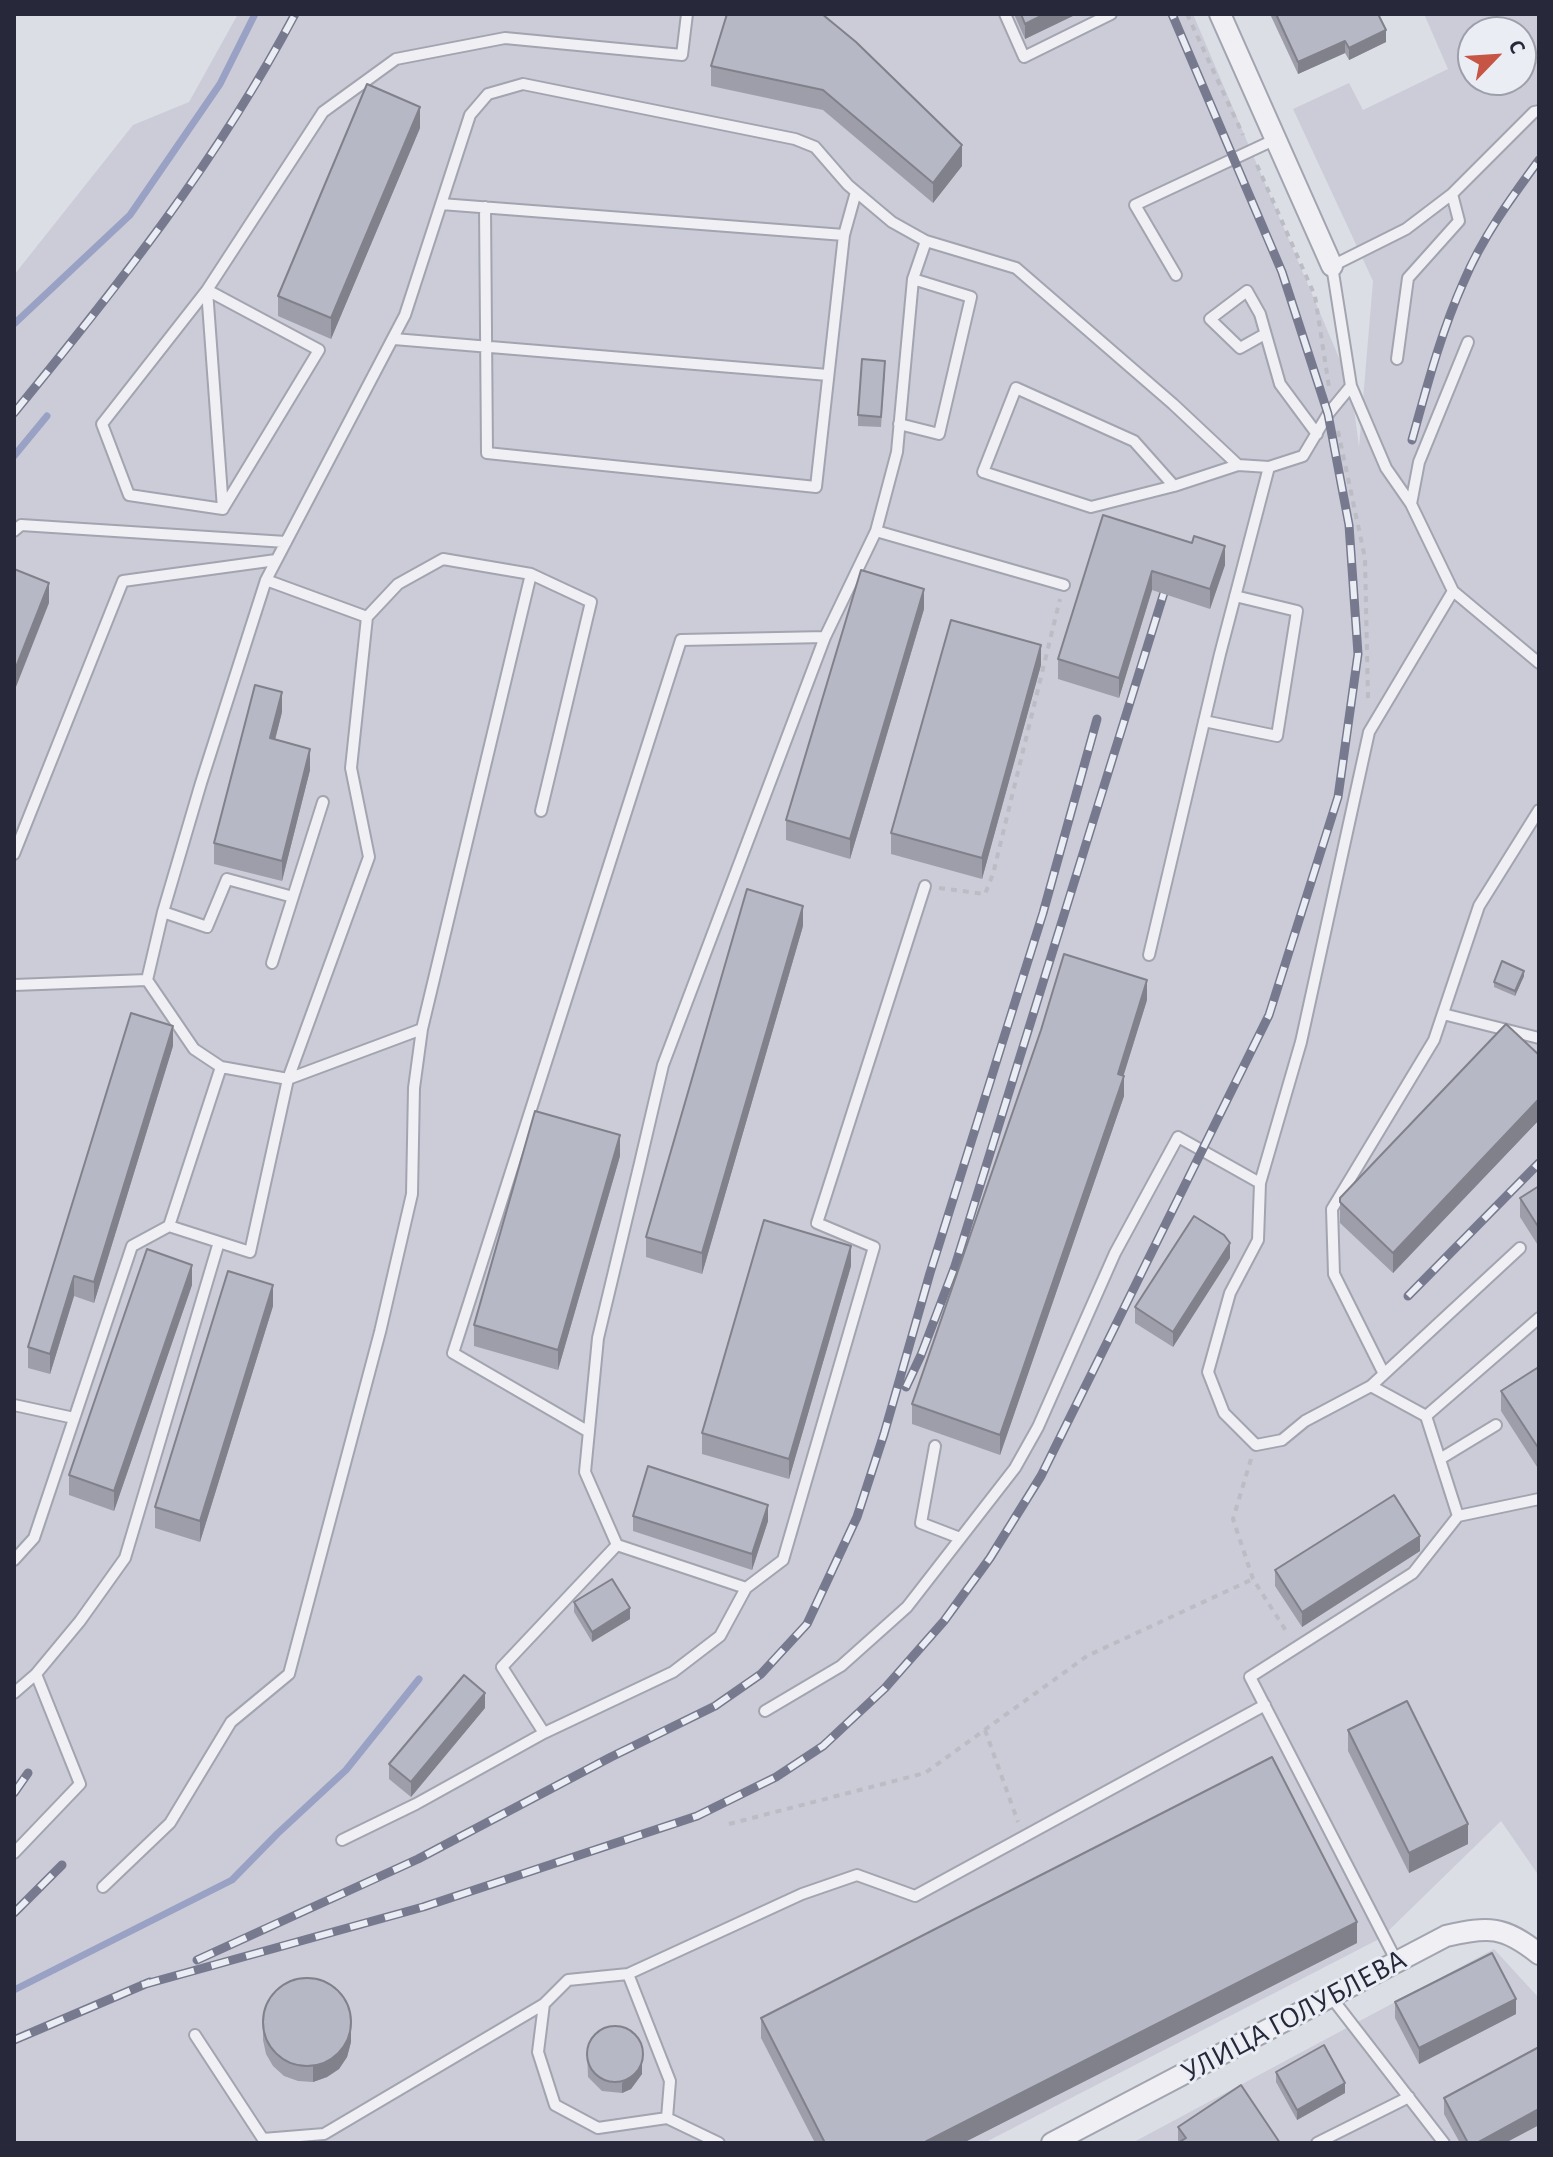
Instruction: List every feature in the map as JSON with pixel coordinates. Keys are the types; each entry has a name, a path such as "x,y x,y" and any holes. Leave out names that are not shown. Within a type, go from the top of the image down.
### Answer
{"street":[{"path":"1220,14 1332,266"},
{"name":"УЛИЦА ГОЛУБЛЕВА","path":"1052,2143 1446,1936 1479,1929 1515,1935 1539,1954"}],"lane":[{"path":"223,509 129,495 102,424 207,290 323,112 396,59 505,38 682,55 687,14"},
{"path":"1005,14 1024,57 1111,14"},
{"path":"422,1029 288,1079 221,1067 194,1049 147,980 163,912 266,580 405,315 470,115 488,94 523,84 795,139 815,147 856,192 892,222 926,241 1016,268 1173,404 1238,465"},
{"path":"1539,111 1534,112 1452,194 1406,229 1332,266 1351,386 1386,468 1411,504 1453,591 1539,663"},
{"path":"1176,275 1135,205 1276,139"},
{"path":"485,207 487,453 816,487 844,235 856,192"},
{"path":"1397,359 1408,278 1459,221 1452,194"},
{"path":"441,204 844,235"},
{"path":"746,1588 617,1545 585,1472 598,1338 663,1065 825,637 876,531 897,452 913,279 926,241"},
{"path":"899,424 939,434 971,297 913,279"},
{"path":"207,290 223,509"},
{"path":"207,290 319,350 223,509"},
{"path":"1265,334 1240,348 1210,319 1247,291 1260,314 1280,384 1317,434"},
{"path":"394,339 828,375"},
{"path":"1411,504 1419,462 1468,342"},
{"path":"1174,486 1134,441 1016,388 983,472 1091,507 1174,486 1238,465 1269,467 1303,456 1333,408 1351,386"},
{"path":"1149,955 1204,721 1269,467"},
{"path":"14,531 21,525 286,542"},
{"path":"876,531 1064,585"},
{"path":"169,1226 250,1252 288,1079 369,857 351,768 367,617 398,584 443,559 531,574 591,602 541,811"},
{"path":"14,854 123,581 276,560"},
{"path":"103,1887 170,1823 231,1722 289,1674 376,1347 412,1194 414,1088 422,1029 531,574"},
{"path":"266,580 367,617"},
{"path":"1453,591 1369,732 1301,1042 1260,1183 1258,1240 1230,1293 1208,1372 1224,1413 1256,1445 1282,1440 1305,1421 1371,1386 1520,1248"},
{"path":"1204,721 1277,736 1297,611 1235,596"},
{"path":"589,1432 453,1353 681,640 825,637"},
{"path":"272,963 323,802"},
{"path":"1384,1374 1334,1274 1332,1209 1434,1040 1479,906 1539,810"},
{"path":"163,912 207,927 227,879 293,897"},
{"path":"342,1840 416,1804 544,1733 673,1672 720,1636 746,1588 783,1560 874,1247 817,1223 925,886"},
{"path":"14,985 147,980"},
{"path":"1443,1014 1539,1038"},
{"path":"14,1560 34,1538 132,1246 169,1226 221,1067"},
{"path":"765,1711 841,1666 907,1607 1015,1468 1038,1427 1115,1253 1178,1137 1260,1183"},
{"path":"14,1693 36,1674 80,1621 125,1558 219,1242"},
{"path":"1426,1416 1539,1318"},
{"path":"1371,1386 1426,1416 1458,1516"},
{"path":"14,1405 74,1418"},
{"path":"1440,1459 1496,1425"},
{"path":"935,1446 921,1523 960,1538"},
{"path":"1397,1962 1250,1677 1413,1573 1458,1516 1539,1499"},
{"path":"544,1733 502,1667 617,1545"},
{"path":"14,1853 80,1784 36,1674"},
{"path":"195,2035 263,2139 324,2134 544,2004 568,1980 628,1974 802,1894 857,1875 915,1896 1265,1705"},
{"path":"628,1974 670,2081 667,2118"},
{"path":"1331,1997 1444,2143"},
{"path":"544,2004 538,2052 555,2105 598,2128 667,2118 719,2143"},
{"path":"1317,2143 1409,2097"}],"path":[{"path":"1187,14 1315,296 1333,408 1365,558 1369,732"},
{"path":"925,886 985,894 993,874 1064,585"},
{"path":"1256,1445 1233,1519 1253,1579 1296,1648"},
{"path":"729,1824 925,1773 1087,1656 1253,1579"},
{"path":"985,1730 1024,1837"}],"shaded area":[{"path":"238,14 1193,14 1351,386 1359,447 1373,281 1293,109 1349,83 1363,110 1448,69 1424,14 1539,14 1539,1876 1501,1821 1381,1938 984,2143 14,2143 14,275 133,125 189,102"},
{"path":"1494,1949 1539,1998 1539,2143 1132,2143"}],"building":[{"path":"727,14 822,14 856,42 962,145 933,183 823,90 711,66"},
{"path":"1021,14 1045,14 1025,24"},
{"path":"1276,14 1378,14 1386,30 1349,48 1345,41 1298,62"},
{"path":"367,84 420,107 331,318 278,296"},
{"path":"862,359 885,361 881,417 858,415"},
{"path":"1103,515 1192,543 1194,536 1225,546 1210,589 1152,571 1119,678 1058,659"},
{"path":"14,569 49,583 14,672"},
{"path":"861,570 924,589 850,839 786,820"},
{"path":"951,620 1041,645 982,858 891,833"},
{"path":"255,685 282,692 270,738 310,749 282,861 214,843"},
{"path":"747,889 803,906 702,1253 646,1237"},
{"path":"1064,954 1147,980 1118,1074 1124,1076 1000,1435 912,1404 1041,1030"},
{"path":"1502,961 1524,971 1515,991 1494,982"},
{"path":"131,1013 173,1026 94,1282 74,1276 50,1354 28,1347"},
{"path":"1506,1024 1539,1055 1539,1099 1393,1253 1340,1202 1340,1198"},
{"path":"535,1111 620,1135 558,1350 474,1325"},
{"path":"1539,1186 1539,1228 1520,1198"},
{"path":"1194,1216 1224,1235 1230,1243 1173,1332 1135,1307"},
{"path":"764,1220 851,1246 789,1459 702,1433"},
{"path":"147,1249 192,1265 114,1491 69,1475"},
{"path":"228,1271 273,1285 200,1521 155,1507"},
{"path":"1537,1368 1539,1372 1539,1449 1501,1391"},
{"path":"648,1466 768,1505 752,1554 633,1516"},
{"path":"1394,1495 1420,1536 1302,1612 1275,1570"},
{"path":"612,1579 630,1608 592,1632 574,1602"},
{"path":"464,1675 485,1693 411,1782 389,1764"},
{"path":"1407,1701 1468,1824 1409,1853 1348,1730"},
{"path":"1272,1757 1357,1922 923,2143 825,2143 761,2018"},
{"path":"1492,1953 1516,1999 1419,2048 1395,2002"},
{"path":"307,1978 324,1982 338,1991 347,2005 351,2022 347,2039 338,2053 324,2062 307,2066 290,2062 276,2053 267,2039 263,2022 267,2005 276,1991 290,1982"},
{"path":"615,2026 635,2034 643,2054 635,2074 615,2082 595,2074 587,2054 595,2034"},
{"path":"1324,2045 1345,2083 1297,2110 1276,2072"},
{"path":"1539,2047 1539,2109 1477,2143 1468,2143 1444,2098"},
{"path":"1241,2085 1280,2143 1178,2143 1186,2138 1178,2127"}],"waterway":[{"path":"14,324 130,215 220,84 255,14"},
{"path":"14,456 47,416"},
{"path":"14,1990 232,1880 346,1770 419,1679"}],"railway":[{"path":"14,413 165,221 233,121 295,14"},
{"path":"142,1985 423,1907 697,1816 776,1777 823,1746 885,1688 944,1621 990,1558 1041,1476 1269,1015 1338,797 1358,654 1349,525 1328,414 1282,272 1172,14"},
{"path":"1412,440 1441,339 1471,265 1539,160"},
{"path":"906,1387 955,1266 1167,583"},
{"path":"197,1960 418,1859 715,1706 761,1674 807,1624 857,1517 884,1434 930,1273 1043,913 1097,719"},
{"path":"1408,1296 1539,1163"},
{"path":"14,1793 28,1773"},
{"path":"14,1913 62,1865"},
{"path":"14,2040 150,1982"}]}
